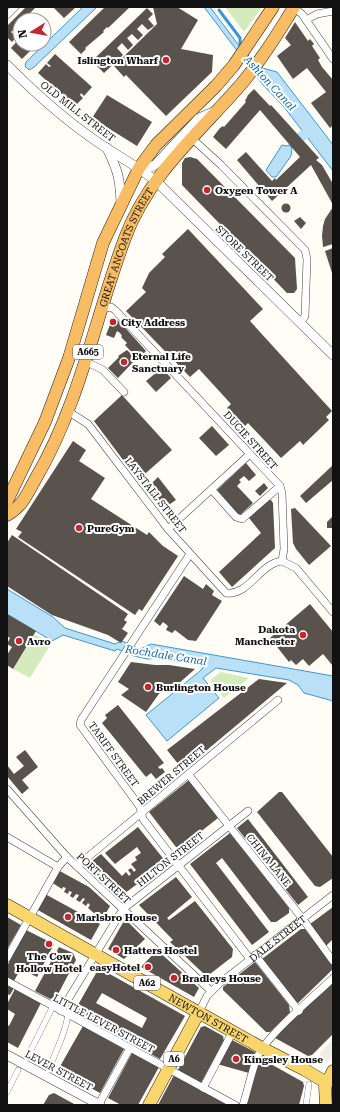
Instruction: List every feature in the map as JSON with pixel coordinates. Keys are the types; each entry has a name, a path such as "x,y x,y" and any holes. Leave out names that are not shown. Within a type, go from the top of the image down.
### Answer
{"highway":[{"name":"GREAT ANCOATS STREET","path":"7,501 29,459 54,400 69,358 103,243 140,168 156,145 216,86 234,65 273,7"},
{"name":"GREAT ANCOATS STREET","path":"7,515 18,509 50,452 69,412 125,237 133,220 156,181 237,89 268,48 294,7"},
{"path":"81,314 101,309"},
{"path":"54,400 69,412"}],"main road":[{"name":"NEWTON STREET","path":"7,905 29,917 90,962 199,1012 262,1048 281,1057 326,1087"},
{"name":"DALE STREET","path":"149,1105 199,1012"},
{"path":"326,1105 326,1087 333,1071"}],"street":[{"path":"7,15 15,7"},
{"path":"294,7 302,14 333,59"},
{"path":"306,20 317,14 333,11"},
{"name":"OLD MILL STREET","path":"7,65 52,107 107,148 140,168"},
{"path":"140,168 148,168 155,165 199,118 217,110"},
{"path":"196,143 221,165 305,250 307,259 305,316 301,322"},
{"path":"107,148 120,178 121,204"},
{"name":"STORE STREET","path":"140,168 156,181 333,355"},
{"name":"DUCIE STREET","path":"101,309 112,307 280,486"},
{"path":"85,361 103,370 124,392"},
{"name":"LAYSTALL STREET","path":"69,412 88,424 168,529 226,593 237,593 273,563 282,561"},
{"path":"168,529 250,454"},
{"path":"212,490 239,519 244,518 280,486 282,493 284,549 282,561 296,568 333,612"},
{"name":"TARIFF STREET","path":"190,554 81,720 80,726 139,805 143,819 253,957 299,1011"},
{"name":"BREWER STREET","path":"77,866 278,700"},
{"name":"CHINA LANE","path":"188,774 302,918 333,961"},
{"name":"PORT STREET","path":"7,789 67,857 211,991"},
{"name":"HILTON STREET","path":"65,1013 90,962 123,909 178,864 248,811"},
{"path":"7,837 58,867"},
{"path":"7,958 58,867 67,857"},
{"name":"DALE STREET","path":"199,1012 211,991 333,895"},
{"path":"243,1105 257,1058 262,1048 333,978"},
{"name":"LITTLE LEVER STREET","path":"7,981 235,1105"},
{"path":"27,1058 53,1005"},
{"path":"50,1070 55,1052 63,1034 65,1013"},
{"path":"202,1088 233,1031"},
{"path":"100,1105 130,1048"},
{"name":"LEVER STREET","path":"7,1055 100,1105"},
{"path":"7,1092 18,1070"},
{"path":"306,1105 309,1084"}],"green space":[{"path":"225,7 262,7 244,32"},
{"path":"35,634 51,644 30,678 13,669"},
{"path":"221,672 249,678 224,698 210,680"}],"shaded area":[{"path":"333,1039 333,1057 325,1064 313,1064 321,1055 320,1053"}],"water":[{"path":"83,7 97,7 52,50 52,37"},
{"name":"Ashton Canal","path":"204,7 210,7 237,43 259,67 277,72 333,145 333,171 284,107 263,85"},
{"path":"36,52 50,52 29,70 25,66 26,62"},
{"path":"282,145 289,145 292,148 291,156 276,177 272,177 266,170"},
{"name":"Rochdale Canal","path":"7,589 53,617 65,628 115,644 122,641 140,649 151,644 333,676 333,701 304,693 298,685 289,680 216,668 203,678 219,698 167,741 146,715 200,671 203,668 203,665 164,658 147,659 134,656 117,649 115,651 63,635 52,641 7,614"}],"building":[{"path":"26,7 36,7 31,12 21,12"},
{"path":"53,7 76,7 64,18"},
{"path":"105,7 130,7 85,48 86,49 81,54 69,42"},
{"name":"Islington Wharf","path":"153,7 177,7 198,20 181,49 213,55 212,72 166,116 126,75 124,77 114,66 157,24"},
{"path":"147,8 153,14 148,19 154,26 148,30 142,24 137,29 143,35 138,40 132,34 127,38 133,45 128,50 122,43 117,48 123,55 104,73 92,61"},
{"path":"12,21 12,42 7,37 7,26"},
{"path":"295,22 308,41 310,39 314,44 312,46 320,58 318,60 333,80 333,125 330,128 311,103 326,92 307,68 293,79 277,56 291,45 285,38"},
{"path":"15,52 29,52 22,59"},
{"path":"55,54 92,87 84,96 81,93 80,95 83,98 75,106 38,73 46,64 49,67 51,66 47,63"},
{"path":"254,89 270,106 271,105 319,158 316,160 322,165 333,184 332,203 311,165 272,201 237,160 246,152 272,181 275,178 276,180 300,157 260,110 226,149 213,137 246,102 245,101 248,95"},
{"path":"107,95 152,122 137,146 92,118"},
{"path":"190,157 197,159 295,258 297,289 294,293 287,293 182,185 182,163 185,158"},
{"path":"284,204 288,204 290,208 288,212 284,212 282,210 282,206"},
{"path":"333,207 333,244 323,247 323,226 325,219"},
{"path":"300,217 306,223 301,229 294,221"},
{"path":"188,229 263,309 250,321 332,411 326,417 329,420 303,445 300,441 281,458 248,423 244,427 227,408 231,404 199,369 190,377 126,311 146,292 142,288 149,273 165,257 162,254"},
{"path":"333,248 333,276 325,251"},
{"path":"113,317 120,322 146,351 138,359 125,345 127,343 121,337 122,336 120,333 117,331 114,338 106,335"},
{"name":"Eternal Life Sanctuary","path":"127,350 136,359 118,378 108,368 119,357 118,356"},
{"path":"162,368 171,378 156,392 146,381"},
{"path":"122,395 172,450 138,480 94,421"},
{"path":"212,426 229,445 216,456 199,438"},
{"path":"73,441 86,450 79,461 105,478 91,499 147,535 149,532 163,546 178,556 142,611 139,609 135,615 18,537 22,532 16,529"},
{"path":"246,463 256,475 249,481 244,476 239,480 241,482 237,486 253,503 239,516 217,490"},
{"path":"333,465 333,480 306,503 300,496"},
{"path":"158,477 176,500 164,508 148,487"},
{"path":"264,483 268,488 260,496 255,491"},
{"path":"269,500 273,503 275,548 232,587 219,572 261,533 249,518"},
{"path":"295,508 331,546 309,565 293,543 291,509"},
{"path":"333,516 333,528 327,528 327,522"},
{"path":"12,535 128,614 124,620 127,622 122,629 128,633 121,643 108,635 52,615 7,586 7,543"},
{"path":"184,576 203,589 206,584 214,591 212,595 222,601 196,641 188,640 175,630 172,633 166,630 168,626 163,622 160,626 154,621"},
{"name":"Dakota Manchester","path":"310,604 333,632 333,666 323,654 309,666 303,659 296,665 291,660 289,662 270,638"},
{"name":"Avro","path":"7,614 36,631 13,669 7,665 7,655 12,647 7,644 10,638 7,636"},
{"name":"Burlington House","path":"131,662 195,669 177,685 161,691 146,712 121,695 129,689 118,682"},
{"path":"259,679 287,683 183,770 167,750"},
{"path":"118,705 164,763 158,767 160,769 162,768 165,772 156,779 151,773 146,777 102,723 107,718 105,715"},
{"path":"25,750 38,767 22,780 29,788 22,794 7,776 7,765 14,774 24,766 16,757"},
{"path":"189,780 218,818 180,848 176,847 149,812"},
{"path":"279,792 282,792 333,857 333,878 320,887 315,886 257,812"},
{"path":"248,819 308,897 298,905 237,828"},
{"path":"138,827 166,862 120,897 87,865 101,854 122,876 126,872 129,876 131,874 128,870 131,868 134,872 136,870 131,864 137,860 135,857 141,853 137,847 115,864 105,853"},
{"path":"230,833 289,908 289,913 276,922 271,922 222,858 216,863 269,932 252,945 190,864"},
{"path":"58,870 89,887 110,906 102,920 88,908 90,905 88,903 86,906 82,903 85,899 83,898 80,902 76,900 79,895 76,894 73,898 70,896 72,892 69,891 68,894 64,892 66,888 63,887 62,889 51,882"},
{"path":"176,877 192,897 167,918 169,920 195,901 233,949 232,957 210,974 204,974 170,942 173,940 139,905"},
{"name":"Marlsbro House","path":"45,894 100,924 91,940 36,909"},
{"path":"333,907 333,939 326,946 310,924"},
{"path":"7,917 21,925 7,949"},
{"path":"125,919 145,939 124,959 108,949"},
{"path":"301,929 305,929 333,966 333,969 297,1004 262,959"},
{"path":"26,930 54,944 37,977 29,973 30,970 22,966 14,981 7,977 7,966"},
{"path":"59,947 73,953 76,960 56,998 52,1000 35,991"},
{"name":"Bradleys House","path":"157,950 199,988 194,997 141,967"},
{"path":"255,962 289,1005 290,1013 270,1032 266,1032 223,990 223,987"},
{"path":"99,968 185,1016 160,1059 74,1012","holes":["102,993 147,1018 142,1028 96,1003"]},
{"path":"333,981 333,1034 312,1055 308,1056 275,1038 275,1036"},
{"path":"7,985 14,988 10,995 7,994"},
{"path":"15,989 41,1003 18,1048 7,1042 7,1025 9,1026 15,1014 7,1009 7,1004"},
{"path":"83,1026 124,1049 100,1093 58,1070"},
{"path":"205,1026 223,1036 224,1041 201,1083 178,1070 201,1027"},
{"name":"Kingsley House","path":"232,1040 255,1052 249,1073 217,1064"},
{"path":"132,1053 159,1067 138,1105 121,1105 108,1098"},
{"path":"260,1058 303,1082 304,1086 299,1105 246,1105"},
{"path":"174,1075 224,1103 227,1105 158,1105"},
{"path":"54,1093 76,1105 43,1105 49,1095"}],"waterway":[{"path":"219,10 240,38 240,49"},
{"path":"301,137 311,129"}],"place":[{"name":"Islington Wharf","path":"166,60"},
{"name":"Oxygen Tower A","path":"207,190"},
{"name":"City Address","path":"113,322"},
{"name":"Eternal Life Sanctuary","path":"124,362"},
{"name":"PureGym","path":"79,528"},
{"name":"Dakota Manchester","path":"303,635"},
{"name":"Avro","path":"19,641"},
{"name":"Burlington House","path":"148,687"},
{"name":"Marlsbro House","path":"68,917"},
{"name":"The Cow Hollow Hotel","path":"49,944"},
{"name":"Hatters Hostel","path":"116,950"},
{"name":"easyHotel","path":"148,967"},
{"name":"Bradleys House","path":"174,978"},
{"name":"Kingsley House","path":"236,1059"}]}
